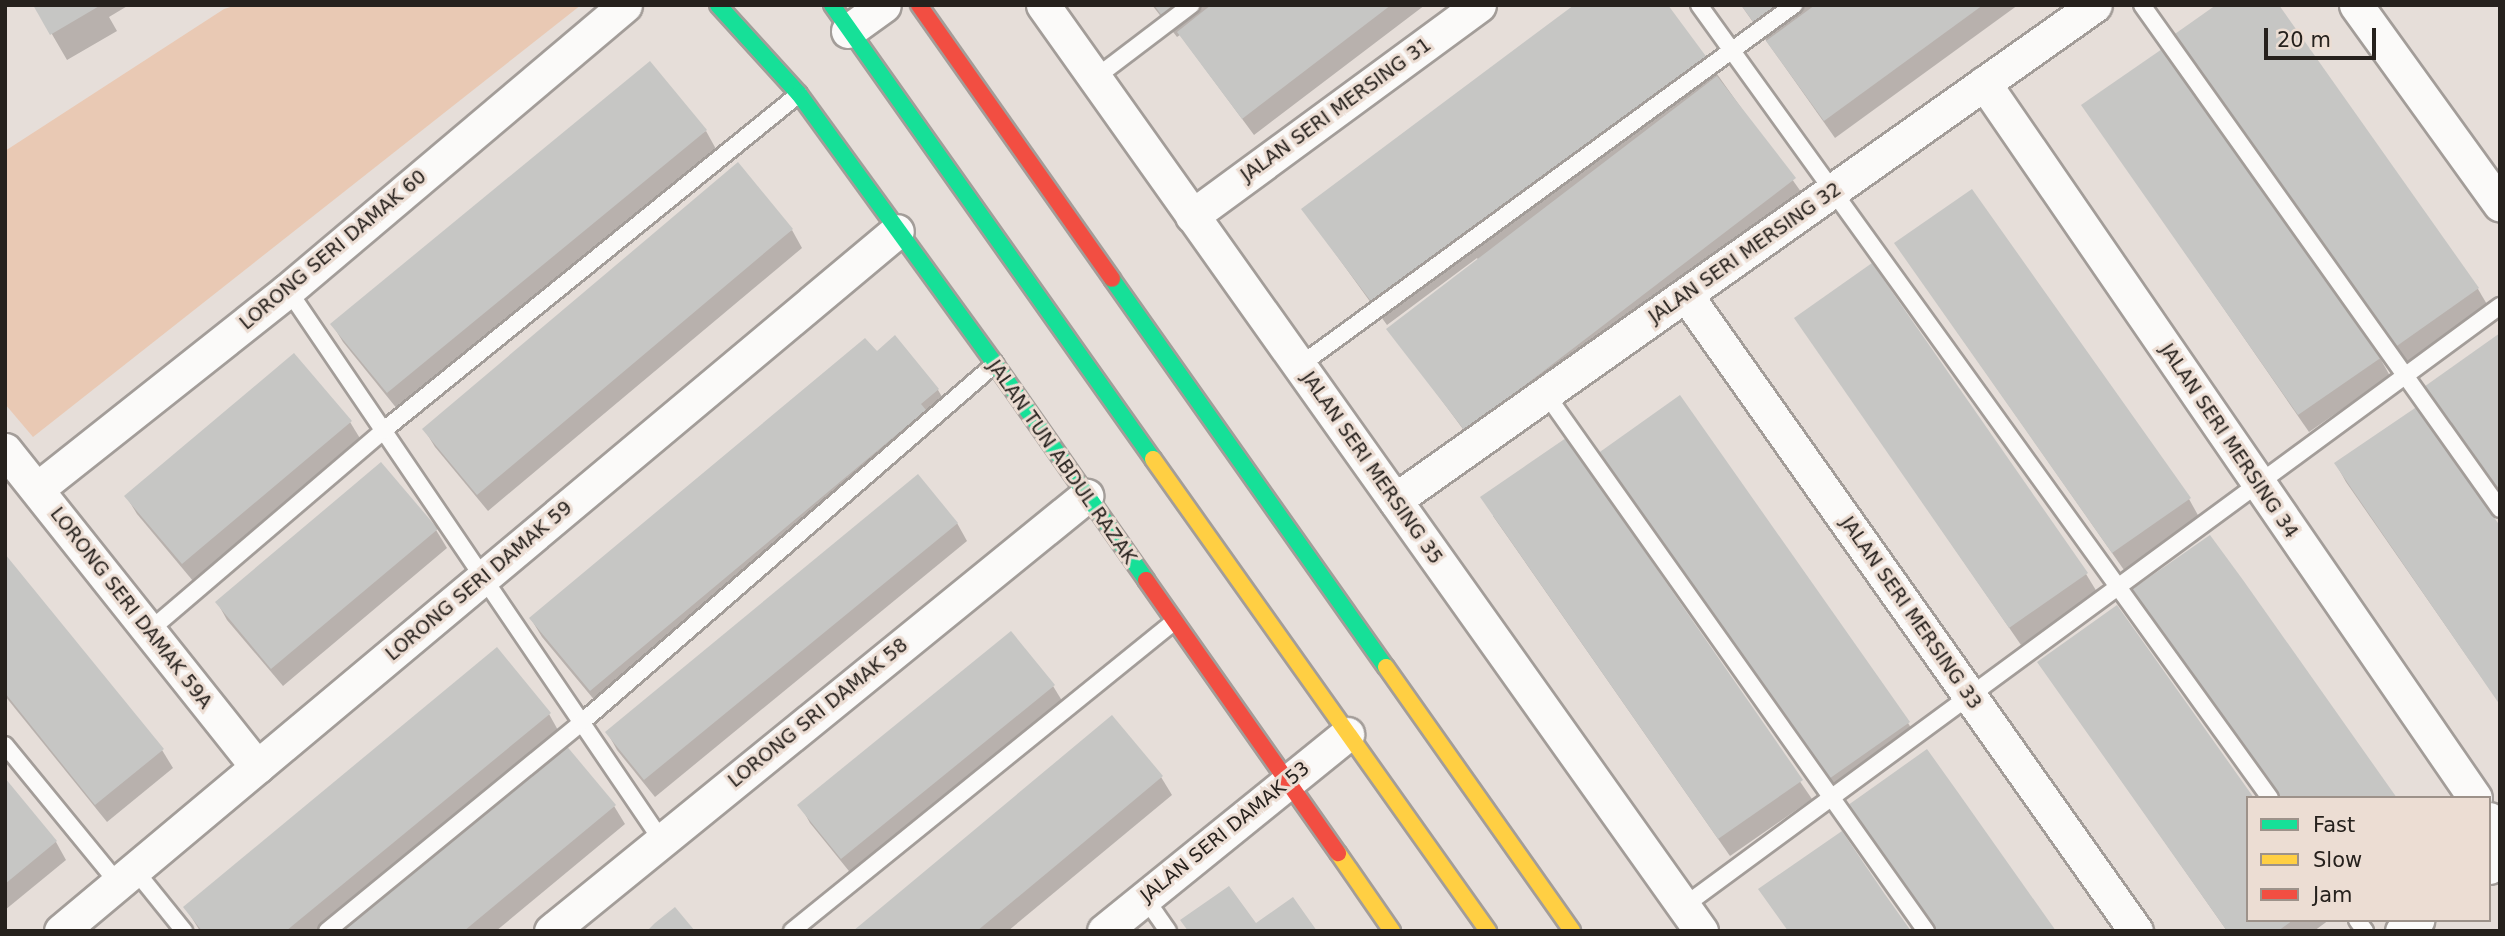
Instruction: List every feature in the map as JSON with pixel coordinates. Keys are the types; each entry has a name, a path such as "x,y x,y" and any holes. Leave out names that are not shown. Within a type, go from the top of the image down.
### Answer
{"main road":[{"name":"JALAN TUN ABDUL RAZAK","path":"718,5 799,94 995,364 1173,622 1392,931"},
{"path":"919,5 1572,931"},
{"path":"840,18 1488,931"}],"street":[{"name":"LORONG SERI DAMAK 60","path":"37,489 288,290 625,5"},
{"path":"840,18 884,5"},
{"name":"JALAN SERI MERSING 35","path":"1043,5 1692,918"},
{"name":"JALAN SERI MERSING 31","path":"1192,216 1479,5"},
{"name":"JALAN SERI MERSING 32","path":"1395,500 2095,5"},
{"path":"2356,5 2500,205"},
{"name":"JALAN SERI MERSING 34","path":"1984,83 2474,796"},
{"name":"LORONG SERI DAMAK 59","path":"61,931 897,231"},
{"name":"JALAN SERI MERSING 33","path":"1686,295 2136,931"},
{"name":"LORONG SERI DAMAK 59A","path":"5,450 257,767"},
{"name":"LORONG SRI DAMAK 58","path":"551,931 1086,496"},
{"name":"JALAN SERI DAMAK 53","path":"1104,931 1347,734"}],"lane":[{"path":"1095,78 1191,5"},
{"path":"1699,5 2269,796"},
{"path":"1299,366 1794,5"},
{"path":"2142,5 2500,509"},
{"path":"149,631 384,430 799,94"},
{"path":"288,290 662,841"},
{"path":"1692,918 1831,797 2500,306"},
{"path":"327,931 582,722 995,364"},
{"path":"1546,394 1926,931"},
{"path":"792,931 1173,622"},
{"path":"5,746 126,876 184,931"},
{"path":"1145,898 1168,931"}],"shaded area":[{"path":"237,5 581,5 33,437 5,404 5,151 224,9"}],"building":[{"path":"33,5 101,5 50,35"},
{"path":"1154,5 1184,5 1165,20"},
{"path":"1211,5 1391,5 1242,119 1177,32"},
{"path":"1574,5 1668,5 1708,59 1376,308 1301,209"},
{"path":"1741,5 1778,5 1754,23"},
{"path":"1815,5 1983,5 1824,121 1766,41"},
{"path":"2216,5 2279,5 2479,288 2394,348 2172,36"},
{"path":"2165,47 2382,357 2298,415 2081,105"},
{"path":"650,61 707,130 387,393 330,324"},
{"path":"1717,76 1796,178 1465,431 1386,329"},
{"path":"738,162 793,229 477,495 422,429"},
{"path":"1972,189 2191,498 2112,553 1894,243"},
{"path":"1872,263 2088,573 2009,628 1794,318"},
{"path":"2500,333 2500,499 2421,389"},
{"path":"895,335 939,389 921,404 926,410 590,691 529,618 865,338 877,351"},
{"path":"294,353 352,421 182,564 124,496"},
{"path":"1680,395 1910,722 1826,781 1597,454"},
{"path":"2418,406 2500,526 2500,705 2334,463"},
{"path":"1566,438 1803,780 1718,839 1480,497"},
{"path":"381,462 438,529 271,669 215,602"},
{"path":"918,474 958,523 644,780 605,732"},
{"path":"2210,535 2396,796 2273,796 2128,592"},
{"path":"5,554 164,749 95,805 5,693"},
{"path":"2117,605 2253,796 2246,796 2246,922 2290,922 2278,931 2227,931 2037,662"},
{"path":"1011,631 1055,685 841,859 797,805"},
{"path":"497,647 551,713 286,931 202,931 183,907"},
{"path":"1112,715 1163,776 1059,863 977,931 853,931"},
{"path":"565,744 616,805 464,931 339,931"},
{"path":"1927,749 2056,931 1931,931 1844,808"},
{"path":"5,778 57,841 5,884"},
{"path":"1842,831 1911,931 1788,931 1758,889"},
{"path":"1229,886 1256,923 1293,897 1317,931 1188,931 1180,920"},
{"path":"675,907 695,931 647,931 655,923"}],"traffic: fast":[{"path":"718,5 799,94 995,364 1146,580"},
{"path":"832,5 1153,459"},
{"path":"1112,279 1386,667"}],"traffic: slow":[{"path":"1153,459 1488,931"},
{"path":"1386,667 1572,931"},
{"path":"1338,853 1392,931"}],"traffic: jam":[{"path":"919,5 1112,279"},
{"path":"1146,580 1338,853"}]}
